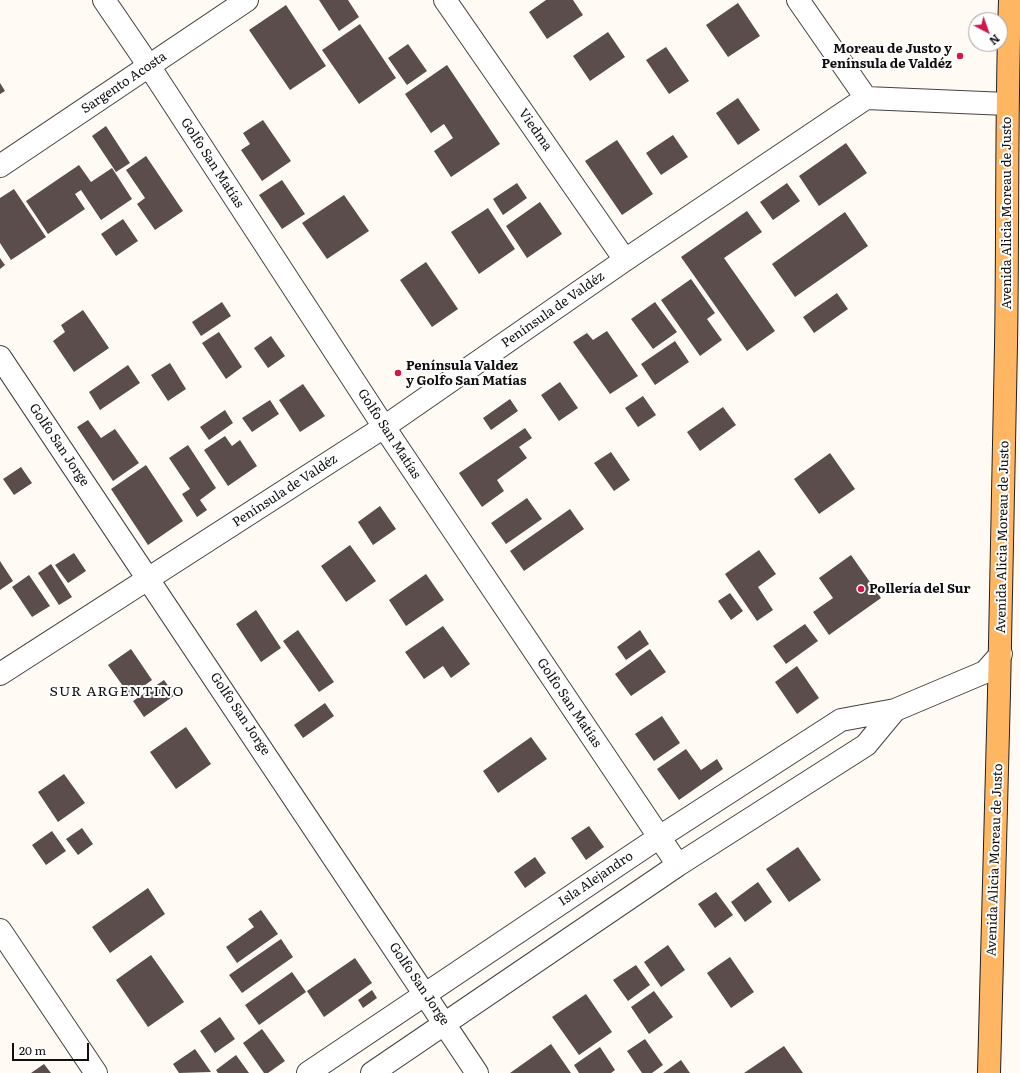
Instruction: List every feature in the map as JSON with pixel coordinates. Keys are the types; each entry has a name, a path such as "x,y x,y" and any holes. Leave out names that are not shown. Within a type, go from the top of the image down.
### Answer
{"main road":[{"name":"Avenida Alicia Moreau de Justo","path":"989,1073 1014,276 1007,104 1010,0"}],"street":[{"name":"Golfo San Matías","path":"104,0 149,66 384,426 658,838 678,865"},
{"name":"Sargento Acosta","path":"0,166 247,0"},
{"name":"Viedma","path":"445,0 625,260"},
{"path":"798,0 866,98 1007,104"},
{"name":"Península de Valdéz","path":"0,674 384,426 625,260 866,98"},
{"name":"Golfo San Jorge","path":"0,356 426,993 477,1073"},
{"name":"Isla Alejandro","path":"308,1073 658,838 841,720 895,710 985,672 1001,654"},
{"name":"Isla Alejandro","path":"372,1073 678,865 866,745 895,710"},
{"path":"0,930 96,1073"},
{"path":"990,1034 999,1073"}],"building":[{"path":"319,0 348,0 359,17 339,31"},
{"path":"546,0 573,0 583,15 547,39 529,12"},
{"path":"738,3 760,36 728,57 706,25"},
{"path":"286,5 326,66 290,90 249,30"},
{"path":"360,24 396,78 359,104 322,50"},
{"path":"608,32 625,57 590,81 573,56"},
{"path":"408,44 427,71 407,85 388,58"},
{"path":"666,47 689,81 669,94 646,60"},
{"path":"447,65 500,144 451,177 434,151 453,138 444,124 431,133 405,94"},
{"path":"0,83 5,91 0,94"},
{"path":"738,98 760,130 738,145 716,113"},
{"path":"263,120 291,161 262,181 241,150 250,144 243,133"},
{"path":"106,126 130,163 116,172 92,136"},
{"path":"673,135 688,157 661,175 646,153"},
{"path":"617,140 653,194 622,215 585,161"},
{"path":"846,143 867,173 819,206 799,176"},
{"path":"146,156 183,211 155,230 137,204 145,198 126,170"},
{"path":"79,165 91,182 112,168 132,199 101,220 81,190 75,194 85,209 48,234 26,201"},
{"path":"282,180 305,214 282,229 259,195"},
{"path":"517,183 527,198 503,215 493,199"},
{"path":"787,183 800,201 773,220 760,202"},
{"path":"14,189 46,237 11,260 0,243 0,198"},
{"path":"344,195 369,231 327,259 302,223"},
{"path":"540,202 562,234 527,258 506,226"},
{"path":"488,208 515,249 479,274 451,232"},
{"path":"747,211 762,232 724,258 775,331 747,351 681,257"},
{"path":"845,212 868,246 795,297 772,264"},
{"path":"123,219 138,241 116,256 101,234"},
{"path":"0,258 5,265 0,269"},
{"path":"426,262 458,309 432,327 400,280"},
{"path":"691,279 715,313 707,319 722,340 700,356 661,300"},
{"path":"837,293 848,309 814,333 803,317"},
{"path":"222,302 231,316 201,336 192,322"},
{"path":"655,302 677,332 653,349 631,319"},
{"path":"83,310 109,348 74,372 53,341 65,332 61,325"},
{"path":"607,331 638,376 610,394 573,342 587,333 593,340"},
{"path":"219,332 242,367 226,379 202,343"},
{"path":"271,336 285,356 268,368 254,348"},
{"path":"675,341 689,362 655,385 641,364"},
{"path":"170,363 186,389 168,401 151,375"},
{"path":"128,365 140,383 100,410 89,392"},
{"path":"560,382 578,408 559,421 541,395"},
{"path":"303,384 325,416 300,432 279,400"},
{"path":"643,396 656,415 638,427 625,408"},
{"path":"510,399 518,411 491,430 483,418"},
{"path":"270,400 279,414 252,432 242,418"},
{"path":"723,407 736,425 700,451 687,432"},
{"path":"225,410 233,423 209,440 200,427"},
{"path":"88,420 101,438 115,429 139,463 113,481 77,427"},
{"path":"525,428 532,438 519,447 527,458 497,480 504,491 482,507 459,473"},
{"path":"225,436 232,446 240,440 257,466 228,486 204,450"},
{"path":"188,445 216,488 200,500 207,510 197,517 182,494 190,489 169,458"},
{"path":"611,452 630,480 614,491 594,463"},
{"path":"830,453 855,489 819,514 794,479"},
{"path":"146,465 183,521 148,545 111,489"},
{"path":"21,467 32,483 14,495 3,479"},
{"path":"527,498 542,519 506,544 491,523"},
{"path":"380,506 396,529 373,545 358,522"},
{"path":"570,509 584,529 524,571 510,551"},
{"path":"350,545 376,581 346,602 321,566"},
{"path":"759,550 776,574 758,587 773,610 757,621 725,574"},
{"path":"74,553 86,571 68,583 55,565"},
{"path":"851,555 881,598 829,635 813,612 833,598 819,578"},
{"path":"0,561 13,581 0,590"},
{"path":"51,564 72,597 59,605 38,573"},
{"path":"426,574 444,600 406,626 389,600"},
{"path":"29,575 50,606 32,617 12,587"},
{"path":"730,593 743,611 731,620 718,601"},
{"path":"256,610 281,648 261,662 236,624"},
{"path":"805,624 818,641 786,664 773,646"},
{"path":"443,626 470,664 451,678 443,666 424,679 405,652"},
{"path":"298,630 334,682 319,692 283,641"},
{"path":"640,630 649,644 626,660 617,647"},
{"path":"131,649 152,680 130,696 108,665"},
{"path":"650,649 666,672 631,696 615,674"},
{"path":"797,666 819,698 797,714 775,682"},
{"path":"164,680 175,695 144,717 133,701"},
{"path":"325,703 334,716 303,738 294,725"},
{"path":"662,716 680,743 654,761 635,734"},
{"path":"186,727 211,764 176,789 150,752"},
{"path":"531,737 547,759 498,793 483,771"},
{"path":"686,749 701,770 717,759 723,769 679,800 657,769"},
{"path":"64,774 85,803 58,822 38,792"},
{"path":"589,826 604,847 586,860 571,838"},
{"path":"82,828 93,844 78,855 66,839"},
{"path":"52,831 66,851 46,865 32,845"},
{"path":"798,847 821,880 789,902 766,869"},
{"path":"535,857 546,873 525,888 514,872"},
{"path":"758,882 772,902 745,922 731,902"},
{"path":"148,888 165,914 110,953 92,927"},
{"path":"716,892 733,915 715,928 698,904"},
{"path":"261,910 278,934 237,963 226,947 254,927 248,919"},
{"path":"281,939 293,957 242,993 229,975"},
{"path":"668,945 685,970 661,987 644,962"},
{"path":"151,955 184,1002 148,1027 116,980"},
{"path":"730,957 754,992 731,1008 707,973"},
{"path":"355,958 372,983 324,1017 307,991"},
{"path":"636,965 650,985 628,1001 613,980"},
{"path":"292,972 306,992 259,1025 245,1005"},
{"path":"372,990 377,998 363,1008 358,1000"},
{"path":"654,991 673,1017 649,1034 631,1007"},
{"path":"586,994 612,1032 579,1055 552,1017"},
{"path":"220,1017 235,1039 215,1053 200,1031"},
{"path":"262,1029 285,1061 268,1073 264,1073 243,1043"},
{"path":"645,1039 663,1065 652,1073 642,1073 627,1051"},
{"path":"551,1044 571,1073 510,1073"},
{"path":"784,1046 803,1073 744,1073"},
{"path":"600,1047 615,1070 611,1073 579,1073 574,1065"},
{"path":"195,1049 211,1072 179,1073 173,1064"},
{"path":"236,1055 249,1073 218,1073 216,1070"},
{"path":"681,1060 690,1073 663,1073"},
{"path":"44,1064 51,1073 31,1073"}],"place":[{"name":"Moreau de Justo y Península de Valdéz","path":"960,56"},
{"name":"Península Valdez y Golfo San Matías","path":"398,373"},
{"name":"Pollería del Sur","path":"861,589"}],"district":[{"name":"SUR ARGENTINO","path":"117,692"}]}
